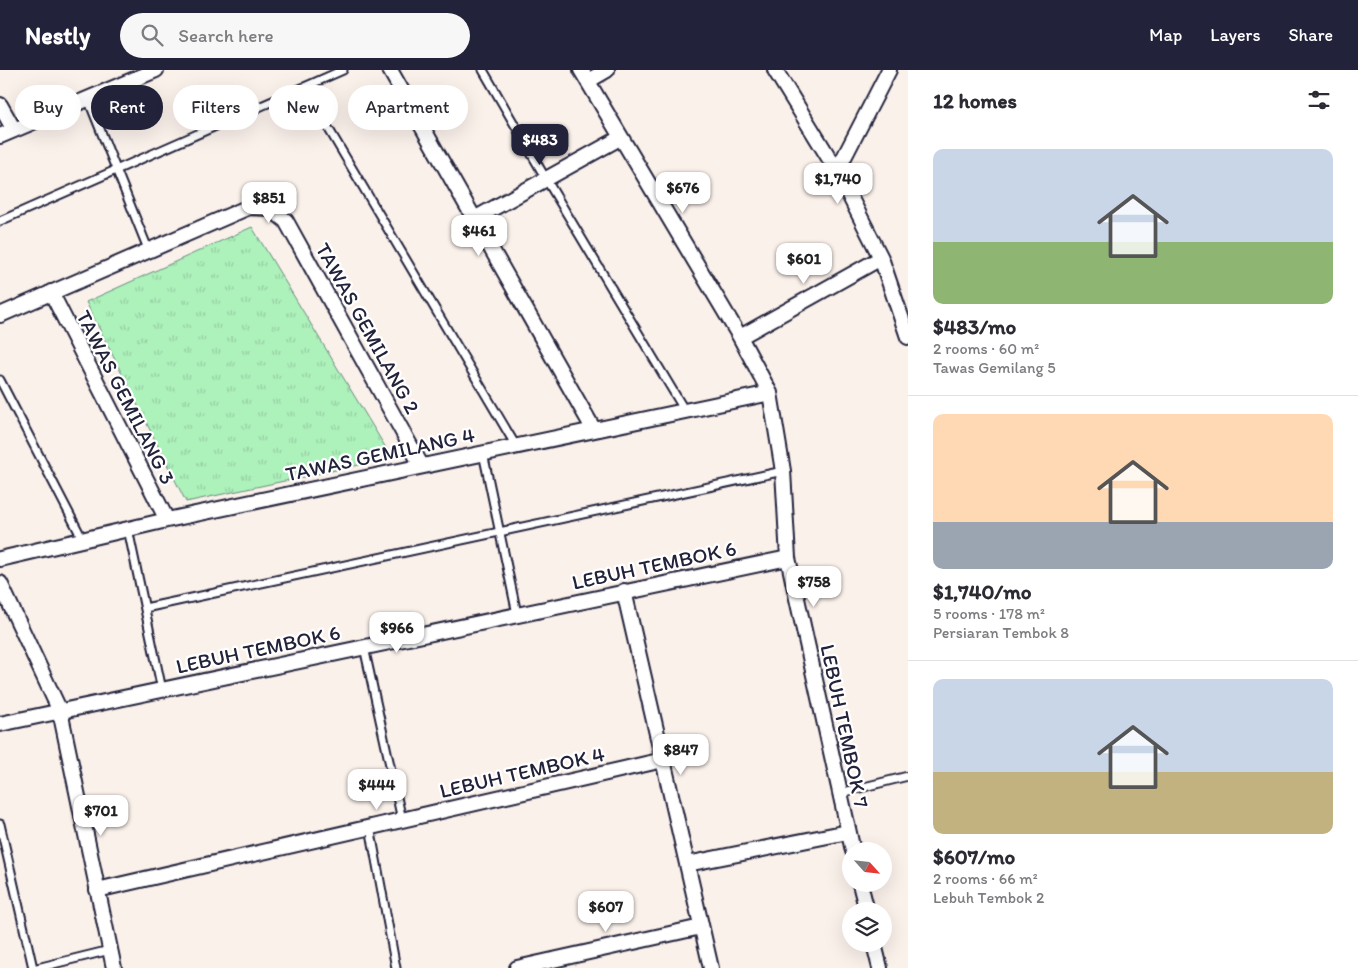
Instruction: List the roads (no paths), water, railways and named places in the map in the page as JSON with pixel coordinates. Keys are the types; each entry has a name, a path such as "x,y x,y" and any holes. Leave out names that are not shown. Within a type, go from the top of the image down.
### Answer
{"street":[{"path":"0,136 156,70"},
{"path":"390,70 594,430"},
{"path":"584,76 607,70"},
{"path":"775,70 837,172 881,258 908,337"},
{"path":"837,172 889,70"},
{"name":"LEBUH TEMBOK 7","path":"584,76 740,337 761,373 770,393 783,471 788,558 851,842"},
{"path":"0,105 14,130"},
{"path":"474,219 620,138"},
{"name":"TAWAS GEMILANG 2","path":"0,315 148,249 249,207 270,208 281,215 421,465"},
{"path":"740,337 881,258"},
{"name":"TAWAS GEMILANG 3","path":"50,292 166,520"},
{"name":"TAWAS GEMILANG 4","path":"0,560 166,520 770,393"},
{"name":"LEBUH TEMBOK 6","path":"0,724 624,591 788,558"},
{"path":"0,583 60,711 114,968"},
{"path":"624,591 711,968"},
{"name":"LEBUH TEMBOK 4","path":"97,890 663,760"},
{"path":"687,864 848,832"},
{"path":"517,968 534,966 701,927"},
{"path":"876,952 880,968"}],"lane":[{"path":"309,85 343,70"},
{"path":"484,70 546,179 685,411"},
{"path":"88,99 115,171 148,249"},
{"path":"0,221 269,103"},
{"path":"329,130 516,446"},
{"path":"0,380 83,540"},
{"path":"483,453 517,614"},
{"path":"145,608 783,471"},
{"path":"128,529 162,690"},
{"path":"364,647 402,820"},
{"path":"840,793 908,776"},
{"path":"0,824 35,968 110,950"},
{"path":"370,827 396,968"}]}
